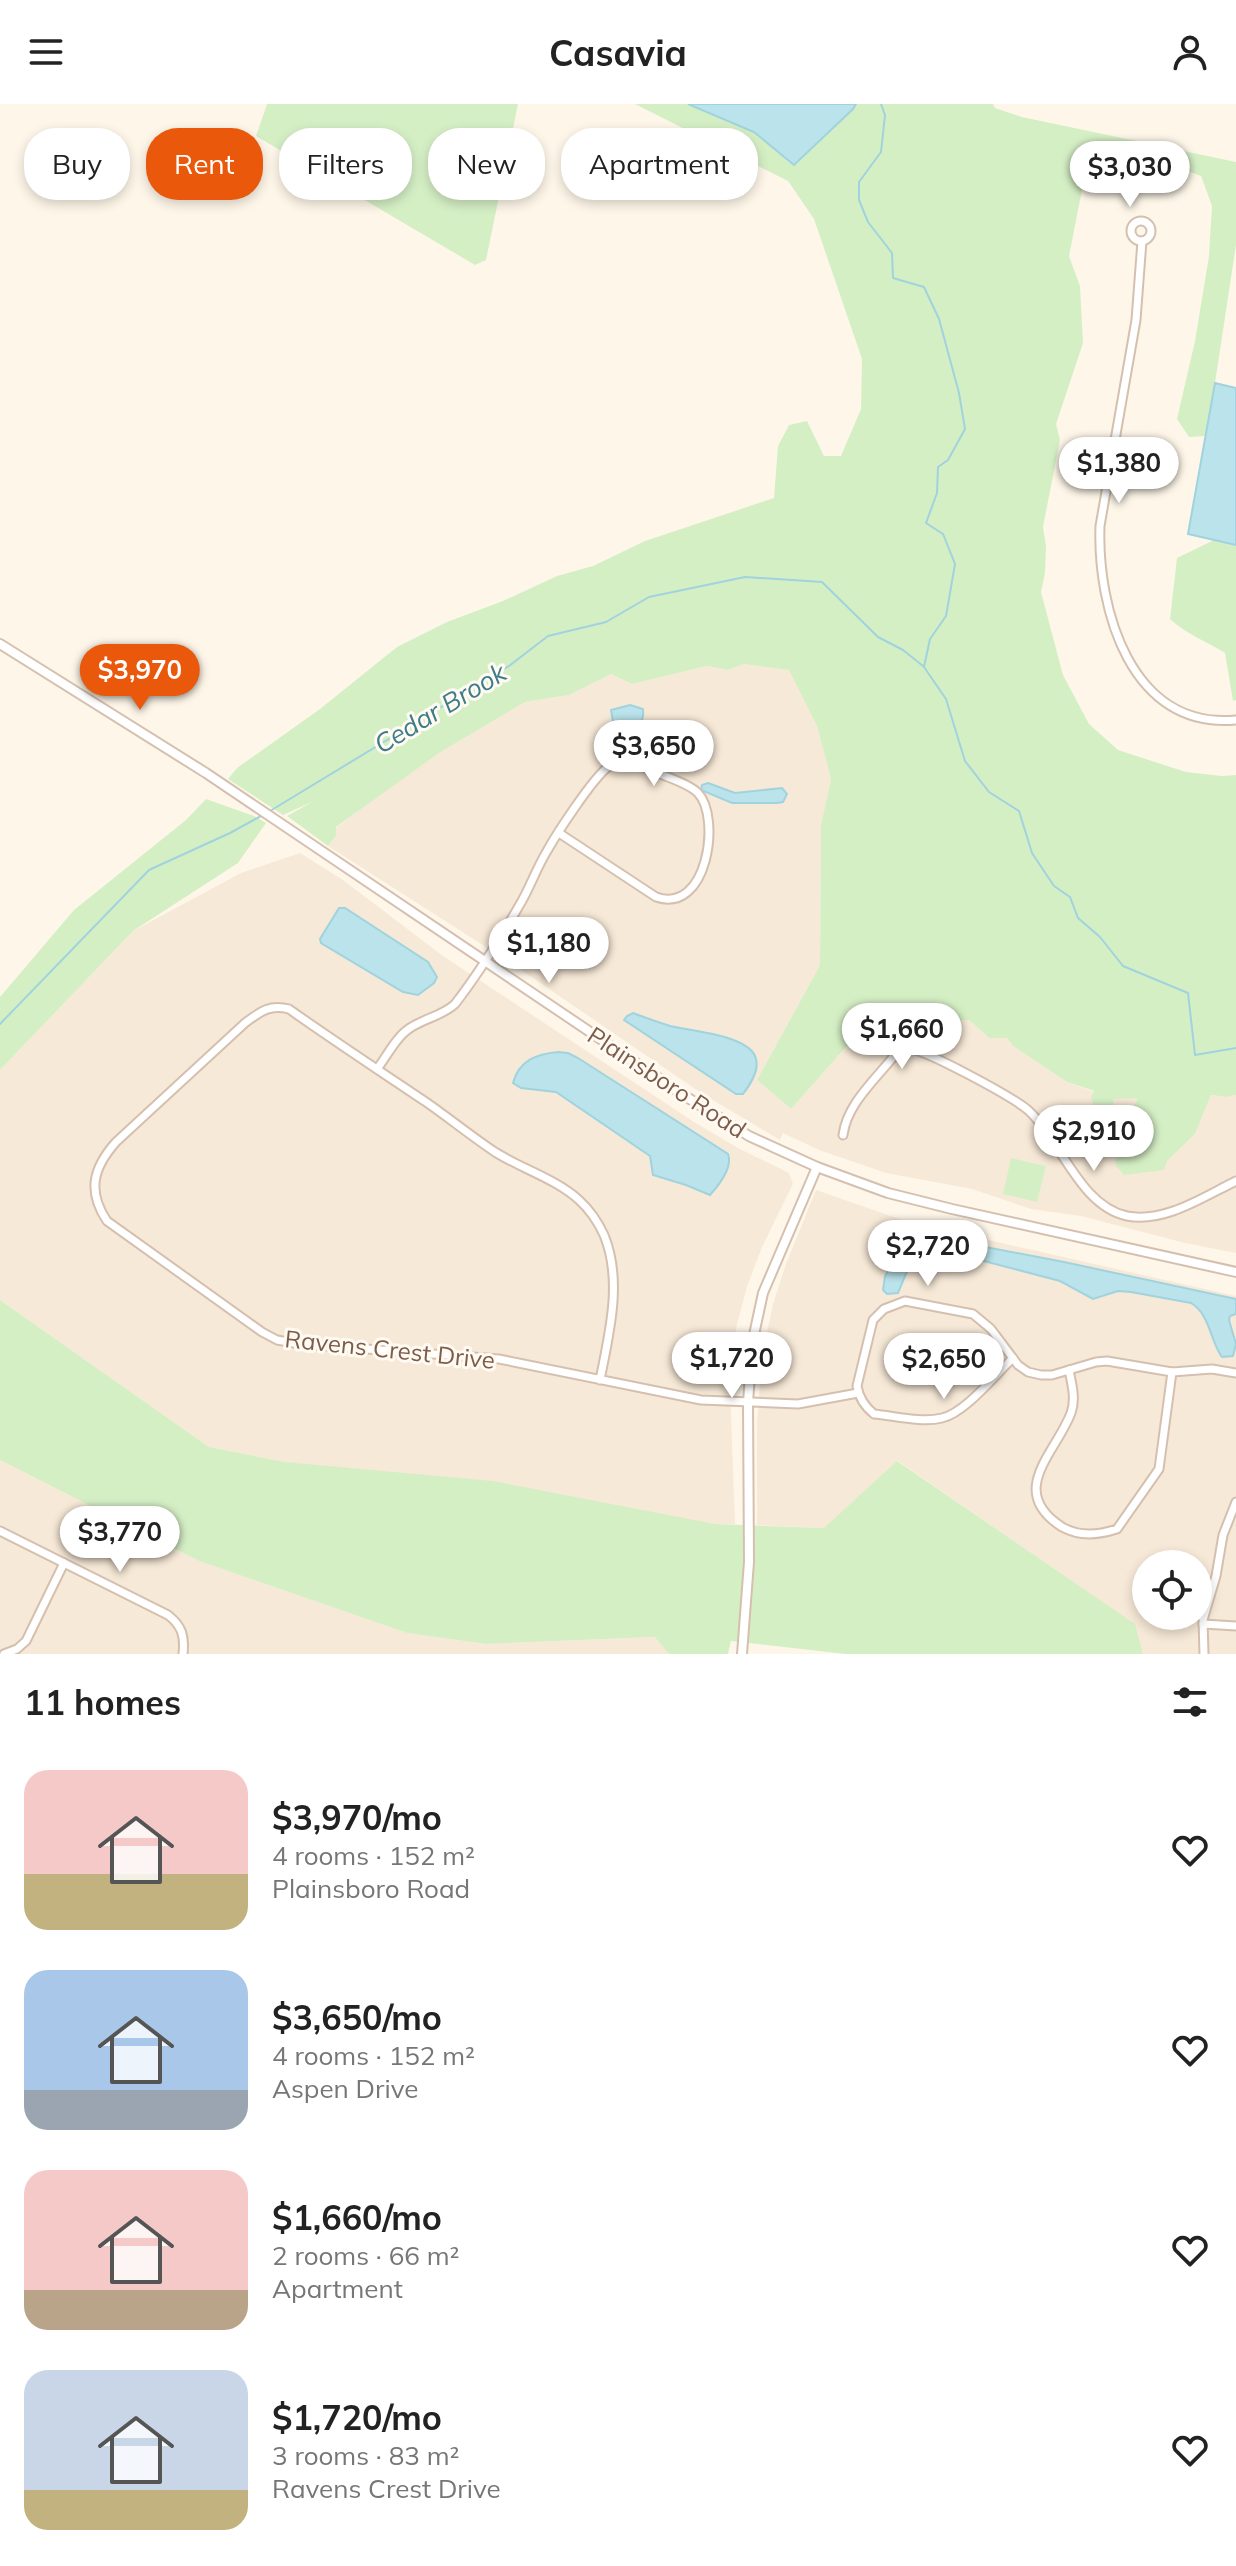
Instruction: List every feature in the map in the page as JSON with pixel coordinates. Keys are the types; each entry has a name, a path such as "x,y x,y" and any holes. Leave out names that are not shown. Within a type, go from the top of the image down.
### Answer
{"street":[{"path":"1142,241 1136,320 1100,526 1102,583 1124,652 1149,691 1186,714 1218,721 1236,720"},
{"name":"Plainsboro Road","path":"0,644 156,741 749,1136 817,1167 919,1202 1236,1272"},
{"path":"377,1069 402,1034 455,1004 519,907 538,866 559,833 607,768 625,762 635,763 688,786 699,794 708,814 707,848 697,882 690,892 669,900 656,897 559,833"},
{"name":"Ravens Crest Drive","path":"600,1380 613,1294 608,1247 592,1215 562,1187 494,1151 289,1009 265,1008 245,1023 100,1163 95,1183 97,1203 115,1229 277,1340 499,1359 600,1380 701,1400 798,1404 858,1393"},
{"path":"843,1135 850,1111 898,1051 917,1051 979,1081 1029,1111 1093,1197 1106,1208 1126,1216 1161,1215 1236,1181"},
{"path":"742,1654 749,1562 748,1403 752,1344 763,1293 817,1167"},
{"path":"1013,1358 959,1410 946,1418 934,1420 874,1414 858,1393 873,1320 884,1309 905,1301 973,1314 991,1329 1028,1372 1041,1375 1107,1361 1172,1372 1212,1369 1236,1373"},
{"path":"1069,1370 1074,1390 1070,1416 1040,1466 1036,1480 1037,1496 1045,1512 1056,1522 1084,1535 1117,1529 1157,1474 1172,1372"},
{"path":"1212,1591 1223,1535 1236,1502"},
{"path":"0,1531 168,1615 180,1625 183,1654"},
{"path":"4,1654 26,1641 64,1563"},
{"path":"1212,1625 1236,1626"},
{"path":"1203,1630 1204,1654"}],"shaded area":[{"path":"744,664 790,670 817,726 831,779 821,825 820,965 757,1080 791,1109 886,1002 927,1004 956,1020 969,1020 989,1038 1007,1038 1013,1046 1067,1082 1113,1099 1137,1097 1114,1127 1166,1161 1195,1134 1211,1095 1236,1095 1236,1253 1081,1216 1031,1209 972,1189 886,1173 819,1150 783,1133 780,1140 701,1093 514,965 328,846 336,836 336,828 383,792 439,753 525,702 569,695 611,674 632,684 707,666 728,670"},
{"path":"300,853 343,880 443,956 694,1122 789,1173 793,1184 762,1247 736,1328 730,1388 735,1524 715,1524 284,1462 209,1447 0,1300 0,1070 133,931 241,873"},
{"path":"816,1190 908,1222 1236,1296 1236,1654 1143,1654 1136,1630 1212,1630 1212,1550 1132,1550 1132,1623 898,1461 825,1528 757,1525 757,1423 762,1356 773,1304"},
{"path":"0,1460 199,1561 407,1633 486,1644 656,1637 669,1654 0,1654"}],"green space":[{"path":"267,104 518,104 513,128 428,128 428,200 498,200 486,260 475,265 365,200 412,200 412,128 279,128 279,150 263,140 263,128 259,128"},
{"path":"635,104 688,104 745,128 683,128"},
{"path":"856,104 993,104 995,108 1022,117 1236,162 1236,245 1215,383 1236,388 1236,700 1233,701 1225,653 1170,619 1177,558 1214,540 1188,534 1206,436 1189,437 1177,419 1195,341 1209,256 1212,206 1201,176 1164,162 1111,166 1084,180 1069,256 1080,286 1083,343 1056,424 1060,440 1043,527 1046,546 1041,592 1063,675 1089,724 1118,750 1186,772 1236,775 1236,1095 1211,1095 1195,1134 1167,1161 1164,1170 1124,1175 1116,1166 1114,1126 1137,1098 1113,1099 1114,1109 1109,1112 1095,1110 1091,1097 1094,1091 1067,1082 1013,1046 1007,1038 989,1038 969,1020 957,1020 927,1004 907,1014 885,1003 791,1109 757,1080 820,965 821,825 831,779 817,726 789,670 744,664 728,670 707,666 632,684 611,674 569,695 525,702 439,753 336,827 336,836 328,846 287,816 312,802 283,815 228,779 237,768 320,709 397,647 447,622 557,576 593,566 645,541 774,498 778,446 789,425 807,421 824,456 841,456 861,409 862,359 814,219 788,181 758,166 758,135 794,165"},
{"path":"206,799 266,823 238,863 133,931 0,1070 0,997 74,910 186,820"},
{"path":"1011,1158 1046,1166 1037,1202 1003,1194"},
{"path":"0,1300 209,1447 285,1462 493,1481 715,1524 824,1528 897,1461 1132,1622 1132,1630 1137,1630 1143,1654 846,1654 731,1641 728,1654 669,1654 655,1637 486,1644 407,1633 199,1561 0,1460"}],"water":[{"path":"688,104 856,104 794,165 758,135 758,128 745,128"},
{"path":"1215,383 1236,388 1236,545 1188,534"},
{"path":"630,705 643,709 642,719 624,744 617,744 611,710"},
{"path":"708,783 735,793 782,788 787,794 783,802 777,803 732,803 701,790 702,785"},
{"path":"339,908 345,908 428,962 437,977 434,983 418,995 403,992 321,943 320,939"},
{"path":"633,1013 670,1026 718,1035 743,1044 752,1051 757,1063 743,1094 736,1094 624,1020"},
{"path":"558,1052 578,1058 728,1154 727,1170 710,1195 653,1175 650,1156 556,1092 521,1088 513,1083 524,1064 543,1054"},
{"path":"901,1229 1236,1299 1236,1314 1229,1320 1236,1344 1233,1356 1222,1357 1202,1314 1191,1303 1118,1291 1093,1299 1060,1281 931,1247 917,1247 898,1293 887,1294 883,1290 889,1265 883,1258 871,1254 869,1248 879,1238"}],"waterway":[{"path":"881,104 885,115 881,152 859,182 859,200 868,222 892,253 893,278 924,287 939,319 959,393 965,429 948,460 938,467 937,493 926,523 943,534 955,564 946,616 930,639 924,667 946,699 965,761 989,792 1019,811 1032,853 1054,886 1070,897 1078,918 1100,937 1123,966 1188,993 1195,1055 1236,1048"},
{"name":"Cedar Brook","path":"270,811 509,666 548,636 606,622 649,597 745,577 822,582 878,637 903,650 923,666"},
{"name":"Cedar Brook","path":"0,1024 149,870 261,816"}]}
